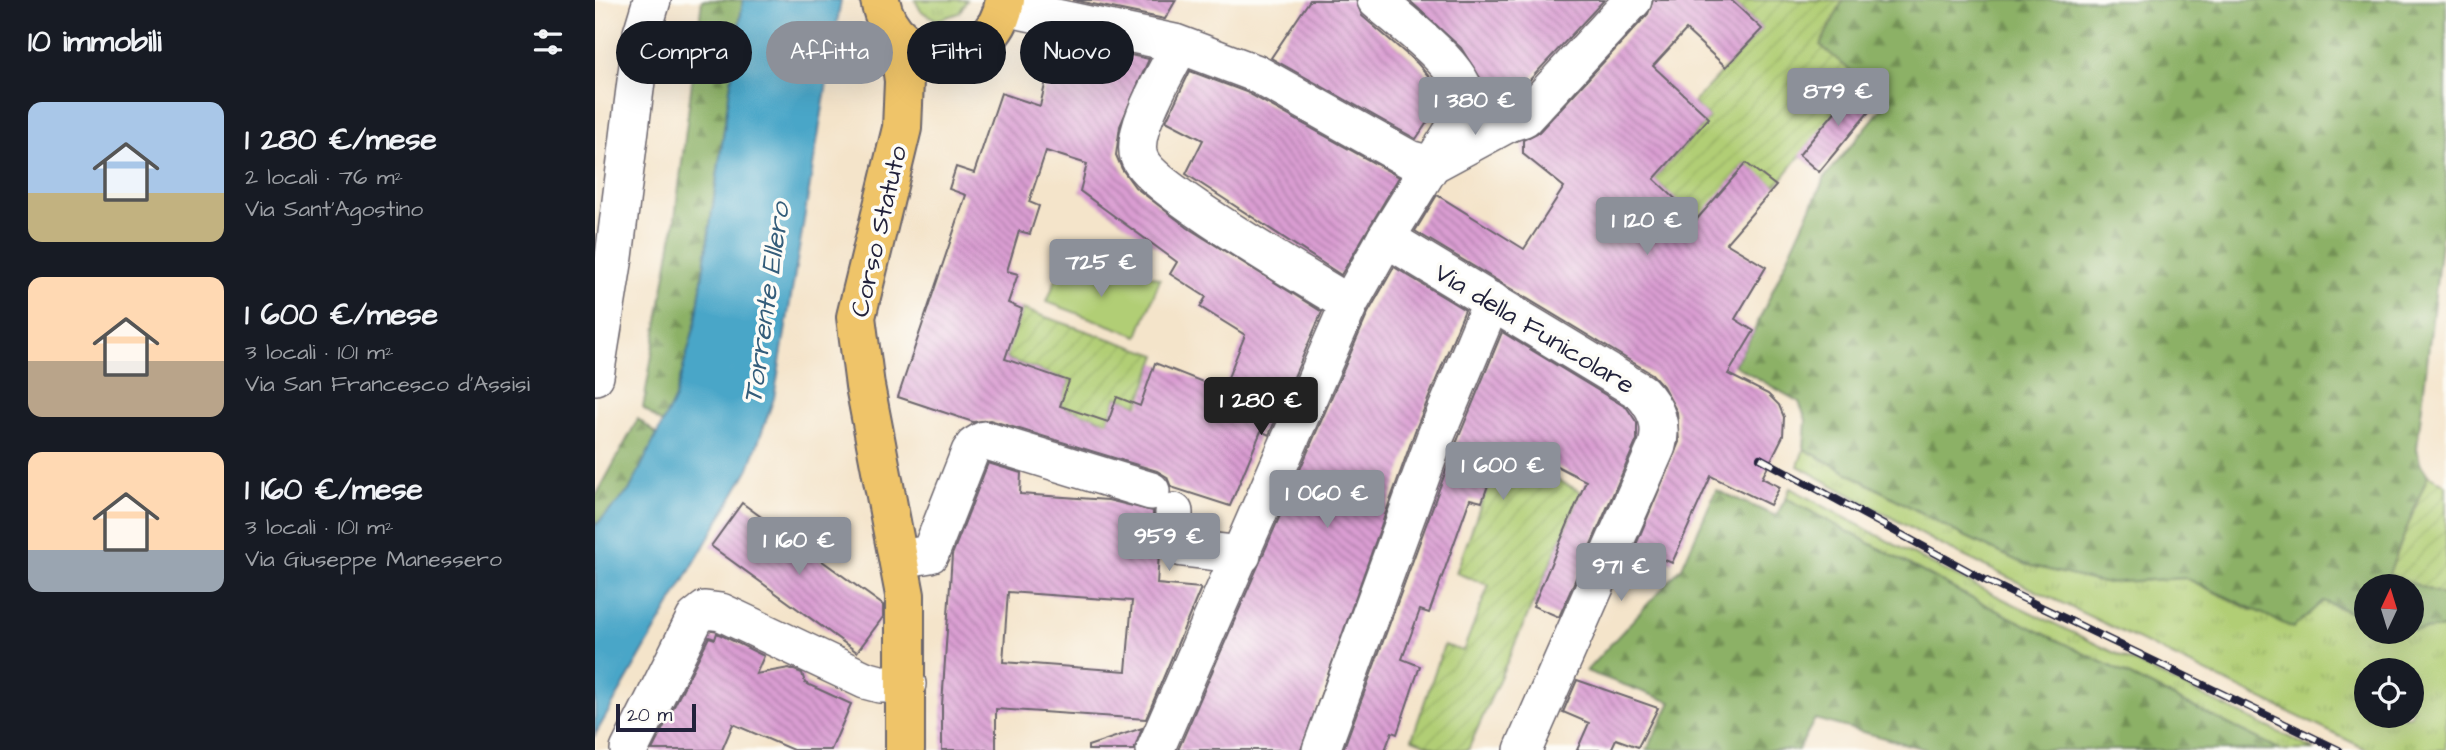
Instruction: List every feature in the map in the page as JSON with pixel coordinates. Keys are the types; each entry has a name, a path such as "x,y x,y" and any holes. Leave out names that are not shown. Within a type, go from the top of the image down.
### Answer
{"main road":[{"path":"880,0 883,13 898,37 907,42"},
{"path":"997,21 1004,4"},
{"name":"Corso Statuto","path":"898,37 904,81 902,128 856,317 865,386 900,559 907,608 905,750"},
{"name":"Corso Statuto","path":"902,128 924,84"}],"street":[{"path":"1376,0 1438,55 1465,91 1516,121"},
{"path":"1412,161 1516,121 1633,0"},
{"path":"1004,4 1175,43 1257,73 1412,161"},
{"path":"595,376 614,257 644,11"},
{"path":"1179,47 1138,138 1139,157 1149,170 1173,191 1230,231 1349,304"},
{"path":"1155,750 1349,304 1386,238 1412,161 1464,117 1465,91"},
{"name":"Via della Funicolare","path":"1386,238 1641,392 1657,415 1660,436 1523,750"},
{"path":"1321,750 1435,438 1492,301"},
{"path":"900,559 930,554 970,453 974,446 985,440 1163,501 1174,538 1183,548 1242,555"},
{"path":"629,750 695,618 705,610 721,612 866,680 880,684 907,684"}],"green space":[{"path":"702,0 743,0 740,21 699,21"},
{"path":"915,0 967,0 959,13 937,20 921,11"},
{"path":"1731,0 1843,0 1820,45 1861,80 1776,186 1745,164 1684,239 1669,193 1654,179 1709,118 1693,103 1762,29"},
{"path":"1843,0 2446,0 2446,200 2417,448 2420,463 2428,475 2389,574 2354,574 2354,614 2323,601 2293,628 2186,578 2103,583 2024,564 1958,533 1804,449 1806,420 1799,402 1734,365 1754,331 1825,177 1887,102 1820,45"},
{"path":"692,84 731,84 696,321 675,398 664,425 643,408 674,227"},
{"path":"1070,244 1160,279 1138,336 1047,302"},
{"path":"1022,309 1157,355 1138,405 1117,397 1108,422 1060,406 1069,381 1005,358"},
{"path":"638,419 659,436 629,491 595,526 595,498"},
{"path":"1804,449 1958,533 2024,564 2103,583 2186,578 2251,610 2323,601 2354,614 2354,644 2424,644 2424,629 2446,628 2446,750 2368,750 1943,546 1798,466"},
{"path":"1500,452 1582,492 1468,750 1441,750 1412,739 1444,645 1463,651 1489,585 1456,573"},
{"path":"2428,475 2446,485 2446,596 2424,588 2424,574 2389,574"},
{"path":"1790,488 1925,561 2315,750 2281,750 1967,596 1786,498"},
{"path":"1716,490 1776,516 1786,498 1967,596 2281,750 1928,750 1815,719 1798,750 1647,750 1671,702 1586,671 1682,567"},
{"path":"2424,588 2446,596 2446,628 2424,630"}],"water":[{"name":"Torrente Ellero","path":"743,0 841,0 837,21 766,21 766,84 827,84 774,398 749,468 595,735 595,526 629,491 675,398 696,321 731,84 752,84 752,21 740,21"}],"building":[{"path":"1073,0 1176,0 1165,19"},
{"path":"1310,0 1356,0 1362,16 1417,63 1440,89 1444,97 1416,139 1271,58"},
{"path":"1409,0 1604,0 1511,100 1485,86 1461,48"},
{"path":"1653,0 1731,0 1762,29 1726,67 1686,30 1653,66 1709,118 1654,179 1697,219 1746,163 1776,186 1726,243 1766,267 1735,319 1754,331 1728,374 1768,394 1779,405 1784,417 1783,436 1762,478 1780,487 1770,505 1711,476 1672,563 1635,547 1679,442 1677,412 1663,386 1652,374 1415,231 1437,195 1524,249 1564,187 1523,154 1523,140 1539,132 1648,14"},
{"path":"1134,56 1149,59 1120,126 1116,155 1122,169 1135,187 1188,228 1322,312 1269,435 1261,431 1230,506 1171,487 1167,477 1157,471 990,420 973,422 898,397 966,195 949,189 956,167 974,173 1001,93 1040,106 1045,84 1134,84","holes":["1046,151 1087,164 1080,191 1177,262 1170,274 1206,297 1200,307 1245,335 1223,390 1155,363 1140,406 1117,397 1108,422 1060,406 1069,381 1005,359 1022,309 1008,303 1018,274 1007,271 1019,231 1030,234 1039,206 1029,202"]},
{"path":"1190,71 1246,92 1399,177 1341,275 1186,174 1203,140 1166,121"},
{"path":"1857,85 1877,102 1819,172 1799,155"},
{"path":"1394,267 1465,310 1415,431 1301,750 1178,750 1368,313"},
{"path":"1502,332 1627,408 1637,423 1637,440 1559,617 1533,606 1586,481 1530,452 1525,463 1500,452 1482,502 1470,499 1429,613 1420,610 1402,659 1420,666 1397,734 1392,732 1385,750 1343,750 1455,446"},
{"path":"988,463 1021,473 1020,494 1108,500 1153,511 1153,538 1159,553 1157,584 1201,588 1146,719 996,709 996,750 942,750 942,705 952,555","holes":["1008,592 1132,601 1126,671 1003,662"]},
{"path":"742,503 883,605 883,617 857,652 711,546"},
{"path":"717,633 764,656 756,674 789,668 802,673 805,683 851,704 831,750 793,750 733,724 722,750 652,750 709,637 715,639"},
{"path":"1577,680 1658,708 1638,747 1616,739 1611,750 1577,750 1589,723 1563,712"},
{"path":"1142,728 1134,750 1088,750 1088,746"}],"railway":[{"path":"1760,458 1985,580 2339,750"}]}
